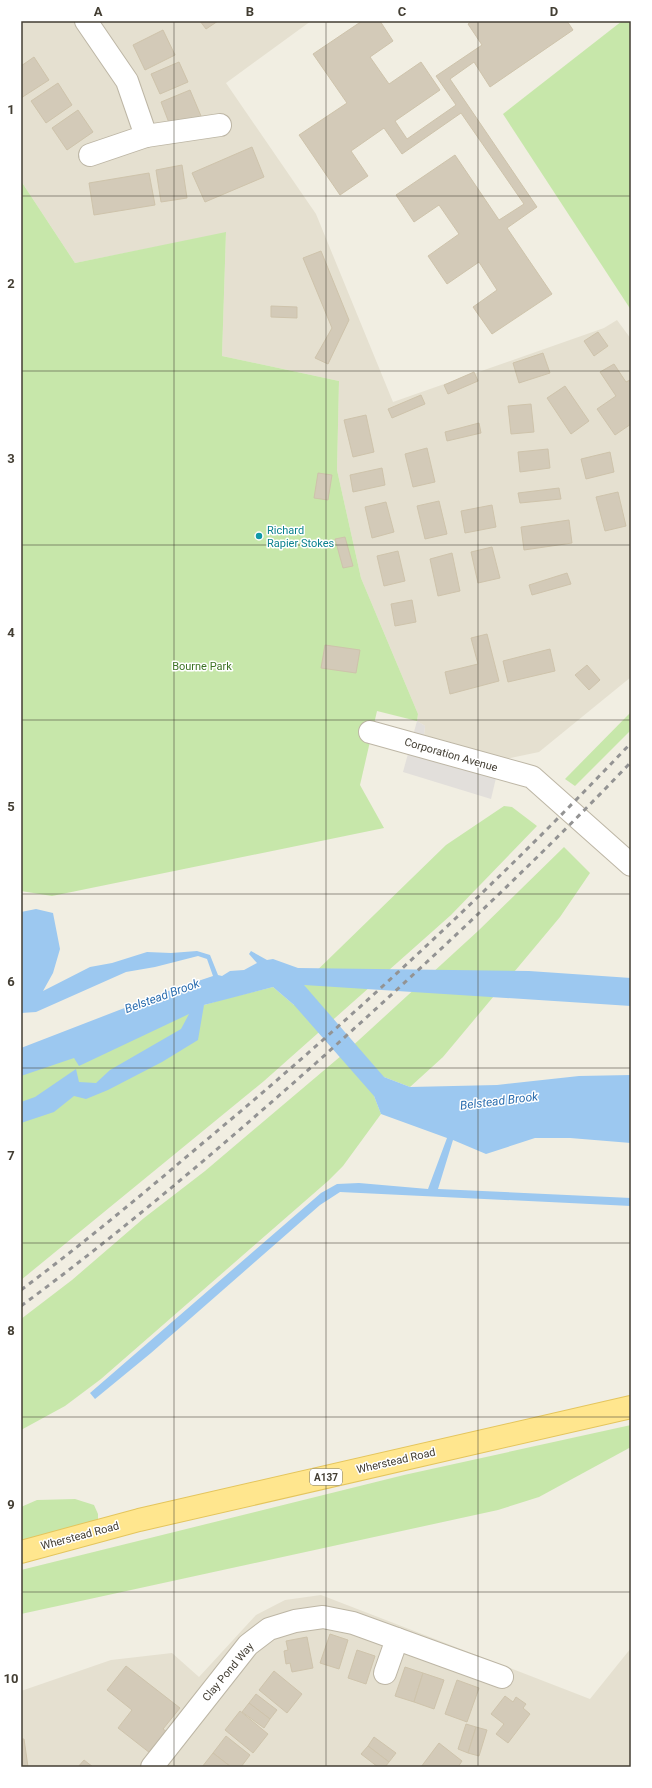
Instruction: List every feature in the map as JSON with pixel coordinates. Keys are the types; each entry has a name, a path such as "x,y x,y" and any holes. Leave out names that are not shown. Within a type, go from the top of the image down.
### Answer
{"main road":[{"name":"Wherstead Road","path":"21,1552 139,1520 631,1408"}],"street":[{"path":"92,23 127,81 146,136"},
{"path":"90,155 146,136 220,125"},
{"name":"Corporation Avenue","path":"370,732 532,777 631,866"},
{"name":"Clay Pond Way","path":"152,1767 248,1645 269,1630 295,1621 323,1617 352,1622 502,1677"},
{"path":"385,1672 397,1639"}],"shaded area":[{"path":"21,21 311,21 226,83 316,214 393,402 604,328 617,320 631,339 631,677 539,752 505,759 424,736 425,726 417,721 418,714 361,578 337,470 339,381 222,356 226,233 75,263 21,181"},
{"path":"417,721 425,726 424,736 501,757 491,799 403,772"},
{"path":"321,1595 590,1699 631,1648 631,1767 21,1767 21,1691 111,1660 172,1653 199,1677 256,1615 285,1600"}],"green space":[{"path":"622,21 631,21 631,310 503,114"},
{"name":"Bourne Park","path":"21,181 75,263 226,232 222,356 339,381 337,470 361,578 418,714 417,721 377,711 360,785 384,828 52,896 21,891"},
{"path":"631,712 631,730 575,786 565,779"},
{"path":"504,806 512,807 537,826 451,915 264,1081 21,1280 21,1061 224,999 273,987 294,1005 303,984 446,845"},
{"path":"564,847 590,873 560,917 443,1057 410,1087 384,1077 374,1096 381,1114 343,1166 328,1181 101,1379 65,1406 21,1430 21,1319 72,1280 144,1218 205,1171 348,1050 478,931"},
{"path":"631,1425 631,1447 539,1497 498,1510 21,1614 21,1570 404,1475"},
{"path":"75,1499 94,1505 98,1514 98,1526 21,1546 21,1507 37,1500"}],"water":[{"name":"Belstead Brook","path":"36,909 53,913 60,949 53,973 43,991 90,967 112,963 147,952 171,953 197,951 210,955 218,975 222,976 230,971 244,970 257,963 249,954 251,951 267,960 273,959 298,968 529,971 631,978 631,1006 304,985 384,1077 410,1087 497,1085 579,1076 631,1075 631,1143 570,1138 535,1138 486,1154 453,1140 438,1189 631,1198 631,1206 340,1192 320,1205 151,1353 95,1399 90,1393 321,1193 337,1184 359,1183 428,1189 447,1138 381,1114 374,1096 294,1005 273,987 204,1005 198,1040 162,1062 108,1090 86,1099 74,1096 54,1112 21,1123 21,1102 35,1097 76,1069 79,1082 96,1083 110,1070 181,1029 189,1014 79,1066 74,1058 21,1076 21,1048 171,990 213,976 207,959 198,956 155,967 126,972 36,1012 21,1013 21,912"}],"building":[{"path":"200,21 218,21 206,29"},
{"path":"362,21 380,21 393,41 370,57 389,84 421,62 440,90 395,121 407,139 456,105 436,76 482,45 468,24 472,21 567,21 573,30 490,87 474,62 450,79 537,207 507,228 552,294 492,334 473,307 497,290 479,262 447,284 428,256 459,234 439,205 414,222 396,195 455,155 499,220 524,204 461,113 402,154 384,128 351,151 368,176 340,195 299,135 347,103 313,54"},
{"path":"163,30 175,55 145,70 133,45"},
{"path":"34,57 49,80 21,98 21,66"},
{"path":"179,62 188,82 160,94 151,74"},
{"path":"58,83 72,105 46,123 31,101"},
{"path":"190,90 201,116 171,128 161,102"},
{"path":"78,110 93,132 67,150 52,128"},
{"path":"252,147 264,177 205,202 192,173"},
{"path":"182,165 187,198 161,202 156,170"},
{"path":"149,173 155,205 94,215 89,183"},
{"path":"321,251 349,320 328,364 315,358 332,328 303,258"},
{"path":"271,306 297,307 297,318 271,317"},
{"path":"598,332 608,346 594,356 584,341"},
{"path":"543,353 550,373 519,383 513,363"},
{"path":"614,364 626,382 630,380 631,382 631,424 615,435 597,409 616,396 600,372"},
{"path":"474,372 478,381 448,394 444,385"},
{"path":"565,386 589,421 571,434 547,398"},
{"path":"421,395 425,404 392,418 388,409"},
{"path":"531,404 534,432 511,434 508,406"},
{"path":"366,415 374,452 353,457 344,420"},
{"path":"479,423 481,433 447,441 445,432"},
{"path":"427,448 435,482 413,487 405,454"},
{"path":"548,449 550,468 520,472 518,452"},
{"path":"610,452 614,472 586,479 581,459"},
{"path":"382,468 385,485 353,492 350,475"},
{"path":"318,473 332,475 328,500 314,498"},
{"path":"559,488 561,499 520,503 518,493"},
{"path":"618,492 626,526 605,531 596,497"},
{"path":"439,501 447,534 425,539 417,506"},
{"path":"386,502 394,532 372,538 365,507"},
{"path":"492,505 496,527 465,533 461,511"},
{"path":"569,520 572,543 524,550 521,527"},
{"path":"345,537 353,566 343,568 335,539"},
{"path":"492,547 500,578 478,583 471,552"},
{"path":"398,551 405,581 384,586 377,556"},
{"path":"452,553 460,591 438,596 430,559"},
{"path":"567,573 571,584 532,595 529,585"},
{"path":"412,600 416,622 395,626 391,604"},
{"path":"487,634 499,681 450,694 445,672 478,664 471,638"},
{"path":"325,645 360,650 356,673 321,668"},
{"path":"550,649 555,671 508,682 503,661"},
{"path":"587,665 600,680 589,690 575,675"},
{"path":"330,1634 348,1640 339,1669 320,1663"},
{"path":"307,1637 313,1668 292,1672 290,1663 286,1664 284,1651 288,1650 286,1641"},
{"path":"357,1650 375,1656 366,1684 348,1678"},
{"path":"126,1666 180,1708 163,1729 167,1732 150,1753 118,1728 132,1710 107,1690"},
{"path":"405,1667 423,1673 414,1702 395,1696"},
{"path":"274,1671 302,1694 287,1713 259,1690"},
{"path":"423,1673 444,1680 434,1709 414,1702"},
{"path":"457,1680 479,1688 467,1722 445,1714"},
{"path":"256,1694 277,1710 270,1719 249,1703"},
{"path":"505,1696 513,1702 516,1697 526,1704 523,1708 530,1714 508,1743 496,1734 504,1724 491,1714"},
{"path":"249,1703 270,1719 264,1728 242,1712"},
{"path":"240,1711 268,1734 253,1753 225,1730"},
{"path":"466,1724 476,1727 468,1753 458,1749"},
{"path":"476,1727 487,1730 479,1756 468,1753"},
{"path":"226,1736 250,1755 241,1767 231,1767 213,1753"},
{"path":"374,1737 396,1753 389,1762 368,1746"},
{"path":"21,1739 24,1739 28,1767 21,1767"},
{"path":"439,1743 462,1761 458,1767 421,1767"},
{"path":"368,1746 389,1762 385,1767 378,1767 361,1754"},
{"path":"213,1753 231,1767 202,1767"},
{"path":"84,1760 93,1767 78,1767"}],"railway":[{"path":"21,1290 91,1236 159,1180 315,1047 476,899 631,743"},
{"path":"21,1306 97,1248 171,1188 316,1063 397,990 516,878 631,762"}],"place":[{"name":"Richard Rapier Stokes","path":"259,536"}]}
